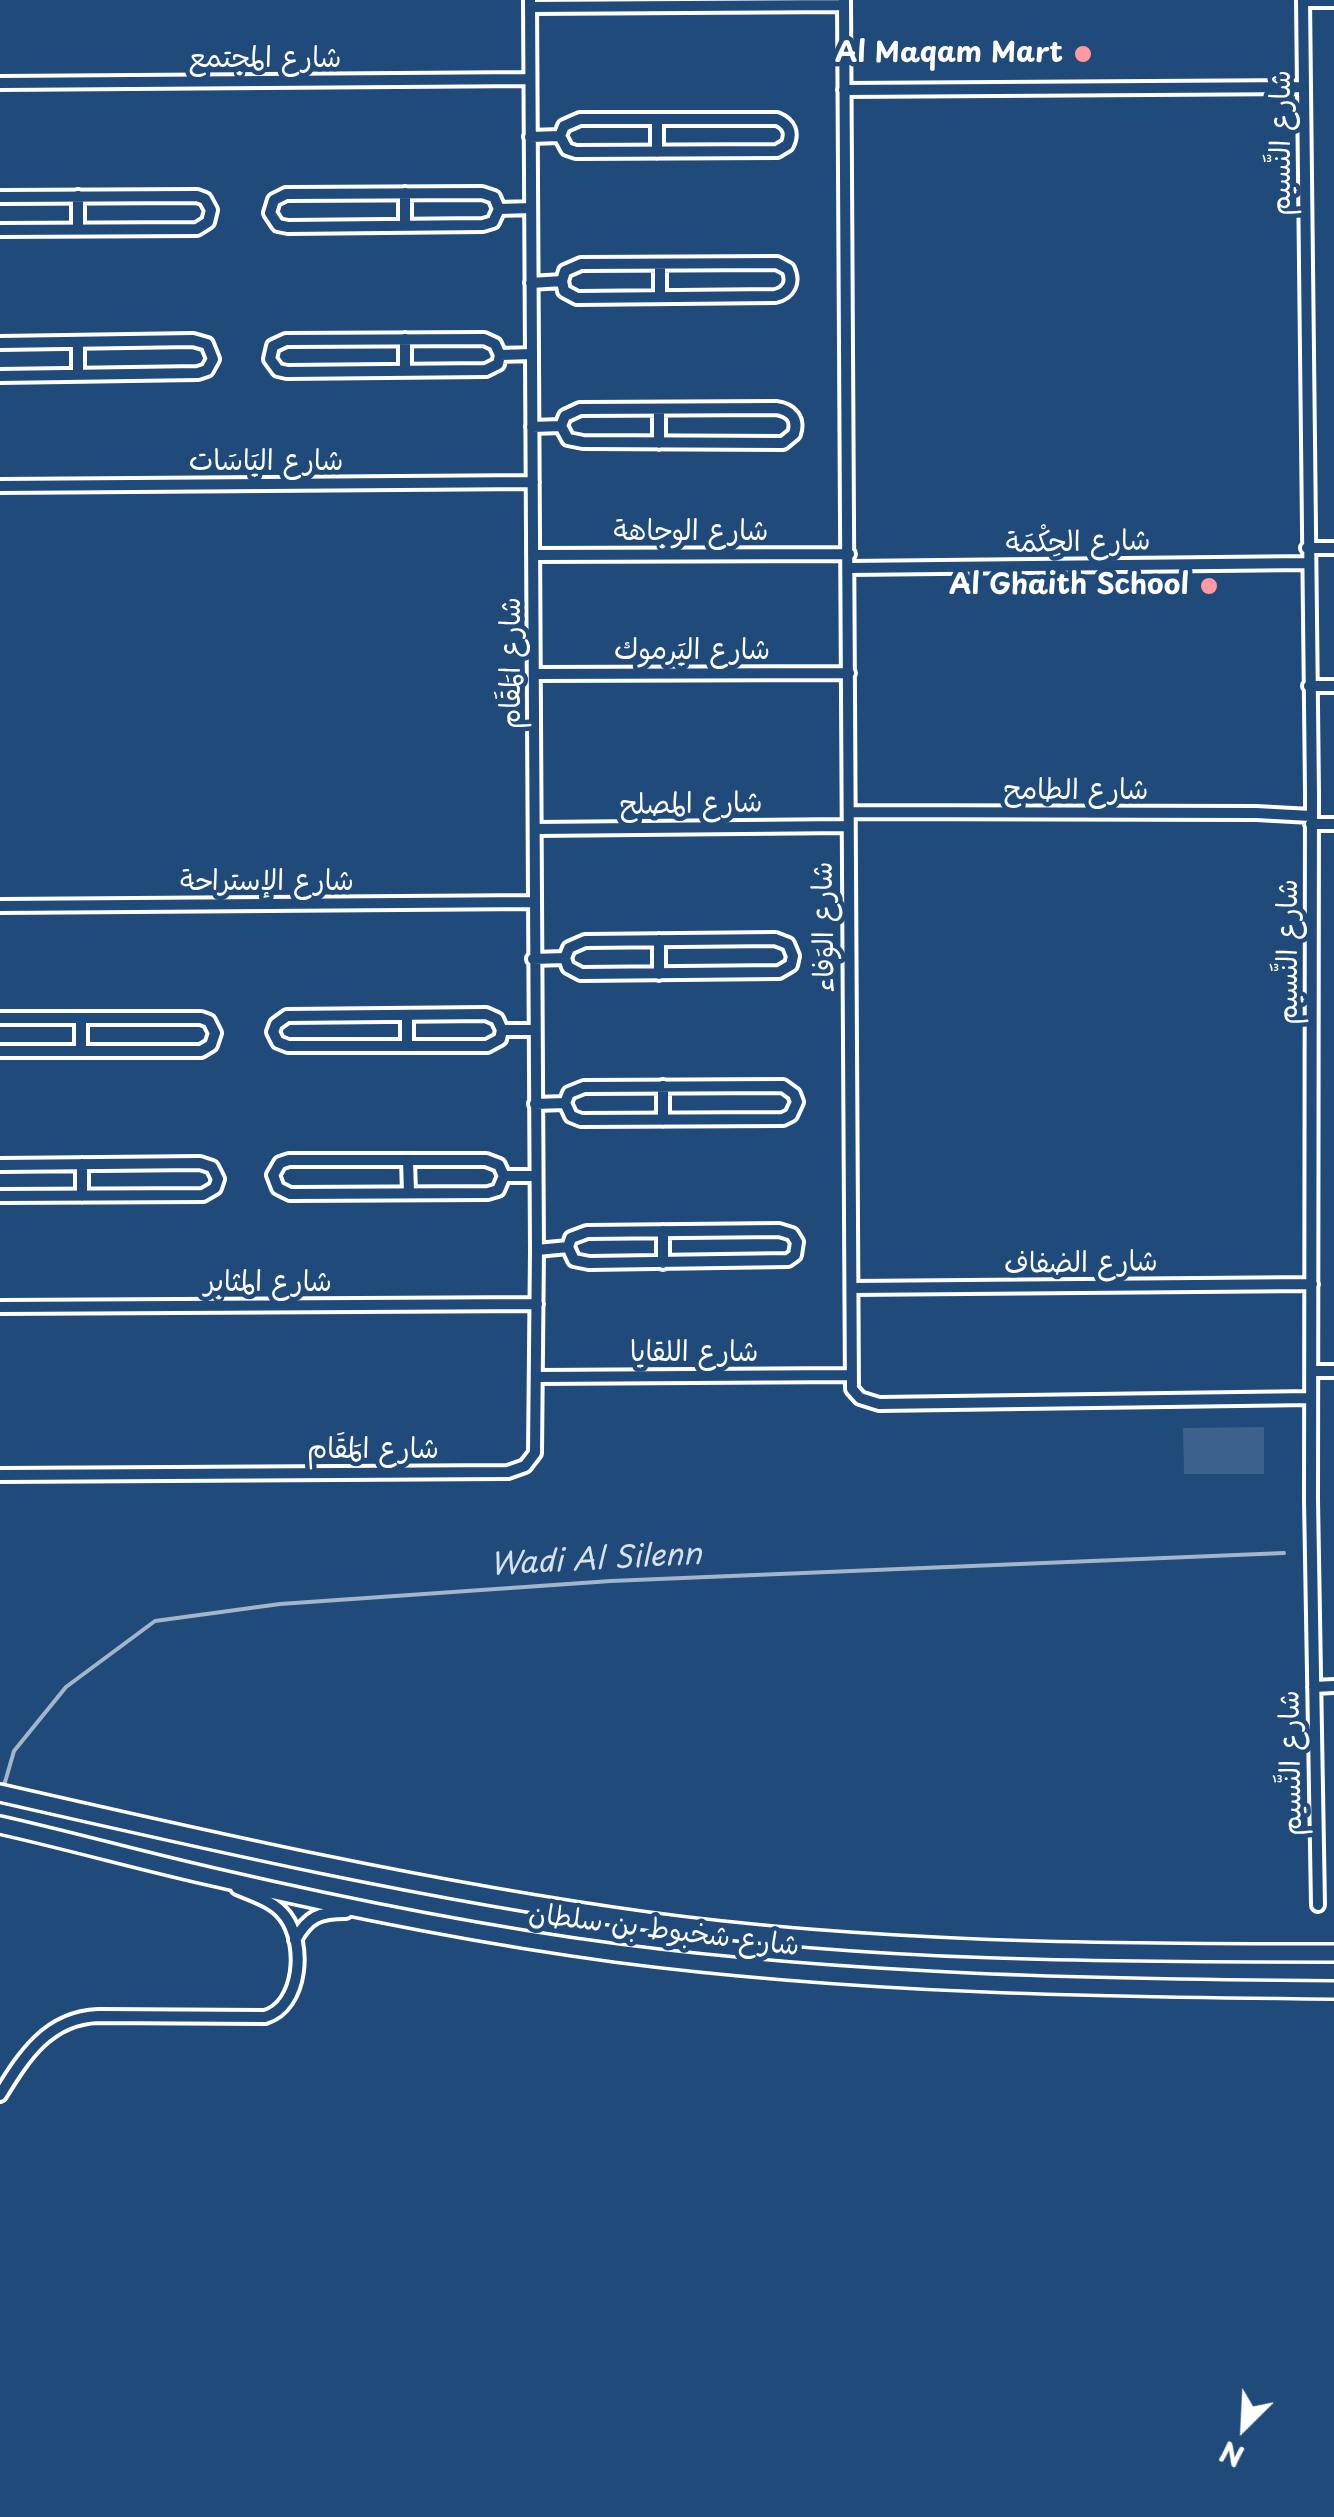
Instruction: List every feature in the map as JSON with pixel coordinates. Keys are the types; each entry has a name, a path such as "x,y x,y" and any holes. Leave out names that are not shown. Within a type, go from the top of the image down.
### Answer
{"main road":[{"name":"شارع شخبوط بن سلطان","path":"0,1793 432,1888 648,1922 891,1945 1117,1953 1334,1952"},
{"name":"شارع شخبوط بن سلطان","path":"0,1825 214,1878 376,1912 616,1953 792,1973 968,1984 1334,1990"}],"street":[{"path":"1303,0 1334,1"},
{"name":"شارع النَّسيم","path":"1303,0 1318,1904"},
{"path":"530,4 844,2"},
{"name":"شارع الوَفاء","path":"844,2 850,1374"},
{"name":"شارع المَقَام","path":"0,1476 514,1471 530,1462 536,1448 530,4"},
{"name":"شارع المجتمع","path":"0,84 530,79"},
{"path":"844,90 1304,87"},
{"path":"657,119 657,152"},
{"path":"657,119 777,119 788,126 790,137 788,145 777,151 571,152 563,146 560,136 564,126 574,120 657,119"},
{"path":"530,137 560,136"},
{"path":"482,192 494,197 499,208 496,218 488,224 283,226 272,218 270,208 278,197 286,194 482,192"},
{"path":"404,193 405,226"},
{"path":"78,196 78,230"},
{"path":"0,197 197,196 208,202 211,214 208,222 197,229 0,230"},
{"path":"499,208 531,208"},
{"path":"777,262 785,266 791,278 787,290 776,296 578,298 564,291 565,271 575,266 660,264 777,262"},
{"path":"660,264 660,297"},
{"path":"531,283 562,281"},
{"path":"484,339 495,344 500,355 498,364 490,369 282,372 274,367 270,354 277,343 286,340 484,339"},
{"path":"405,340 405,371"},
{"path":"0,343 199,341 210,347 213,359 207,370 198,373 0,376"},
{"path":"78,342 78,375"},
{"path":"500,355 532,354"},
{"path":"659,408 659,443"},
{"path":"659,408 776,408 790,412 796,425 791,438 782,443 572,441 561,426 565,416 580,409 659,408"},
{"path":"532,427 561,426"},
{"name":"شارع اليَاسَات","path":"0,486 532,482"},
{"path":"1307,548 1334,548"},
{"name":"شارع الوجاهة","path":"533,556 849,554"},
{"name":"شارع الحِكْمَة","path":"849,568 1308,563"},
{"name":"شارع اليَرموك","path":"534,674 849,673"},
{"path":"1309,686 1334,686"},
{"name":"شارع الطامح","path":"848,819 897,814 1256,813 1311,816 1334,824"},
{"name":"شارع المصلح","path":"535,829 848,819"},
{"name":"شارع الإستراحة","path":"0,906 534,902"},
{"path":"775,939 788,944 794,956 788,968 779,972 659,974 581,974 568,968 565,958 569,948 585,941 659,940 775,939"},
{"path":"659,940 659,974"},
{"path":"534,959 565,958"},
{"path":"486,1014 497,1019 502,1030 500,1039 492,1045 407,1046 284,1046 273,1032 276,1024 287,1016 486,1014"},
{"path":"407,1015 407,1046"},
{"path":"0,1018 201,1018 209,1021 215,1033 211,1045 200,1051 0,1051"},
{"path":"81,1018 81,1051"},
{"path":"502,1030 534,1030"},
{"path":"663,1086 783,1086 791,1090 797,1102 792,1114 784,1119 663,1120 581,1120 571,1116 564,1103 568,1093 578,1088 663,1086"},
{"path":"663,1086 663,1120"},
{"path":"535,1104 564,1103"},
{"path":"289,1160 408,1160 491,1161 502,1168 504,1176 502,1186 493,1192 286,1193 278,1188 274,1175 280,1163 289,1160"},
{"path":"408,1160 409,1193"},
{"path":"82,1164 82,1196"},
{"path":"0,1165 205,1164 216,1171 218,1179 215,1188 204,1195 0,1196"},
{"path":"504,1176 536,1176"},
{"path":"778,1230 792,1234 798,1246 795,1255 783,1261 662,1263 578,1262 568,1248 572,1238 586,1232 662,1231 778,1230"},
{"path":"662,1231 662,1263"},
{"path":"537,1250 568,1248"},
{"name":"شارع الضفاف","path":"852,1288 1312,1284"},
{"name":"شارع المثابر","path":"0,1308 537,1304"},
{"path":"1312,1371 1334,1371"},
{"path":"850,1374 856,1394 879,1404 1312,1398"},
{"name":"شارع اللقايا","path":"538,1377 850,1374"},
{"path":"1314,1686 1334,1686"},
{"path":"0,2095 39,2040 72,2019 273,2015 293,1995 295,1940 285,1915 214,1878"},
{"path":"295,1940 306,1922 317,1914 376,1912"}],"shaded area":[{"path":"1264,1427 1264,1474 1184,1474 1183,1428"}],"waterway":[{"name":"Wadi Al Silenn","path":"3,1789 14,1751 66,1687 155,1621 280,1604 611,1581 1284,1553"}],"place":[{"name":"Al Maqam Mart","path":"1083,54"},
{"name":"Al Ghaith School","path":"1209,586"}]}
